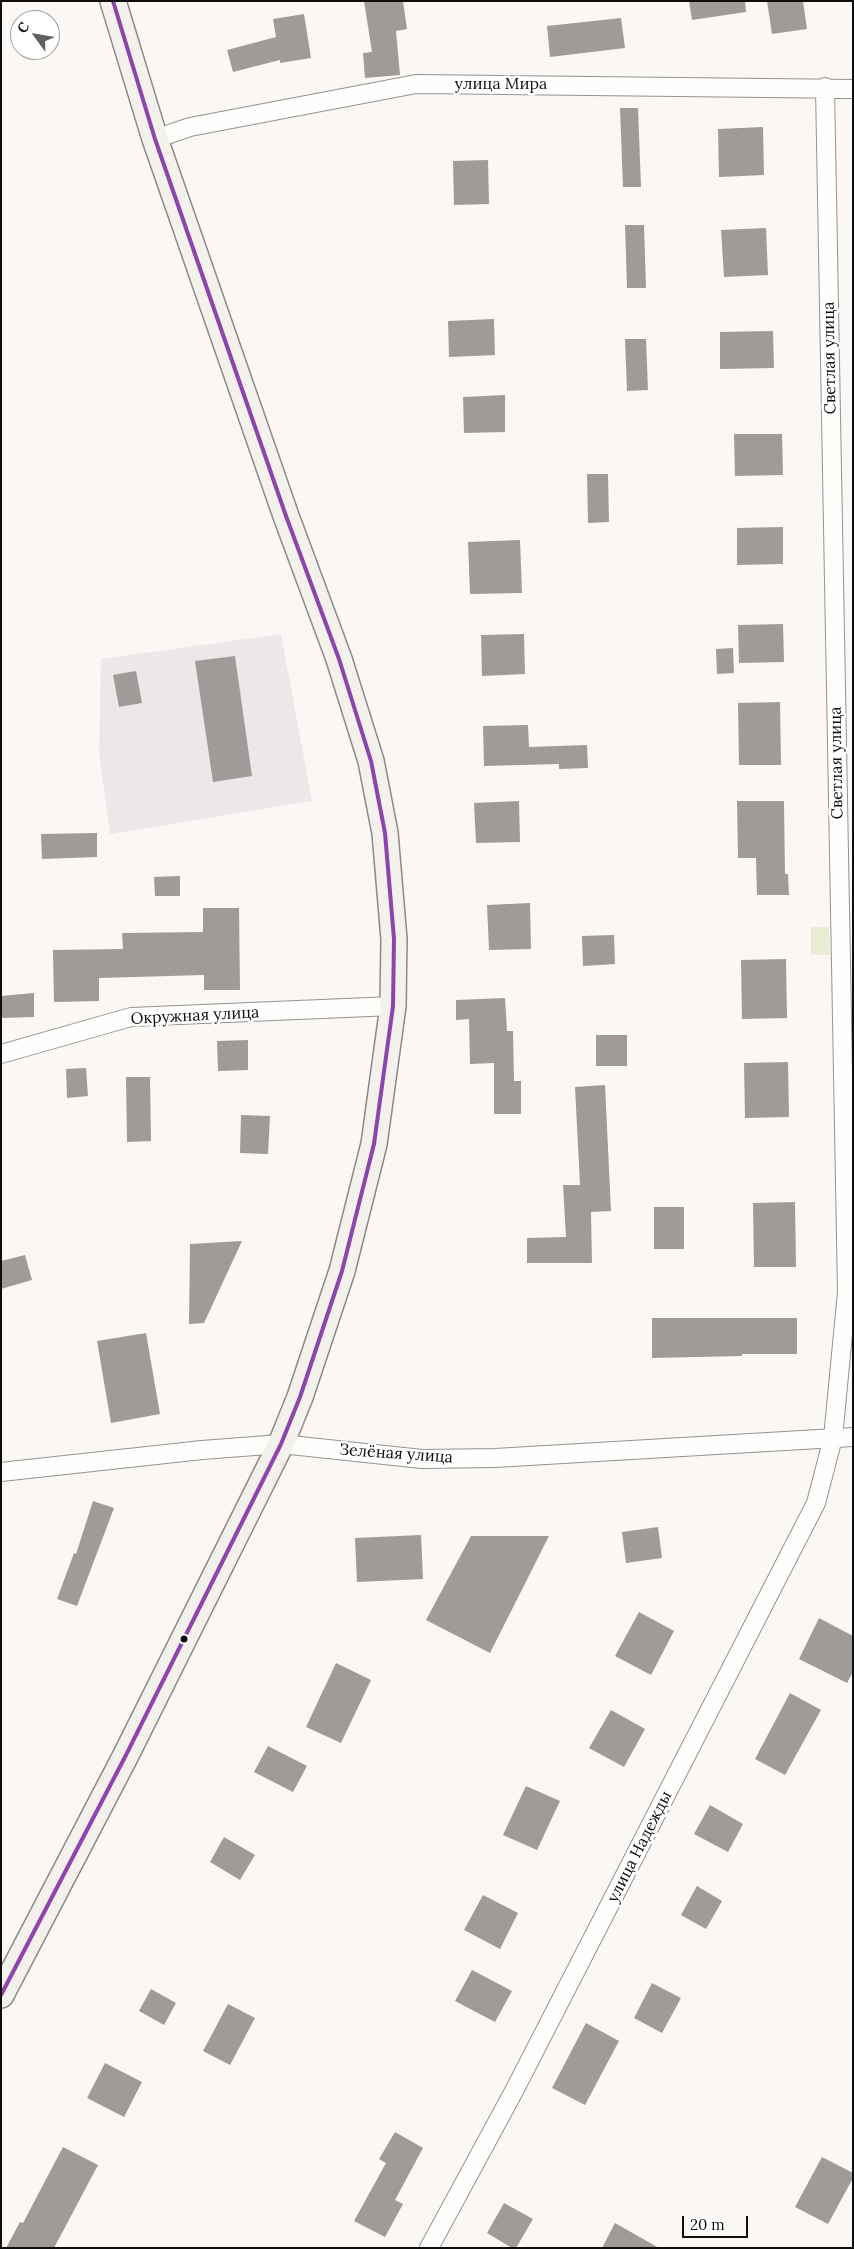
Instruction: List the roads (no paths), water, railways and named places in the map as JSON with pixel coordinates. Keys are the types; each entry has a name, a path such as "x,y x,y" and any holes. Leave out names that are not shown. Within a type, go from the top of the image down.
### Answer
{"main road":[{"path":"1,1995 126,1755 281,1444 300,1397 342,1271 374,1144 393,1006 394,939 385,833 371,761 340,659 286,516 155,139 114,1"}],"street":[{"name":"улица Мира","path":"155,139 190,128 416,84 825,87 853,89"},
{"name":"Светлая улица","path":"825,87 847,1292 833,1438"},
{"name":"Окружная улица","path":"1,1054 131,1017 393,1006"},
{"name":"Зелёная улица","path":"1,1472 202,1450 281,1444 422,1459 495,1458 853,1437"},
{"name":"улица Надежды","path":"429,2248 514,2091 816,1503 833,1438"}]}
